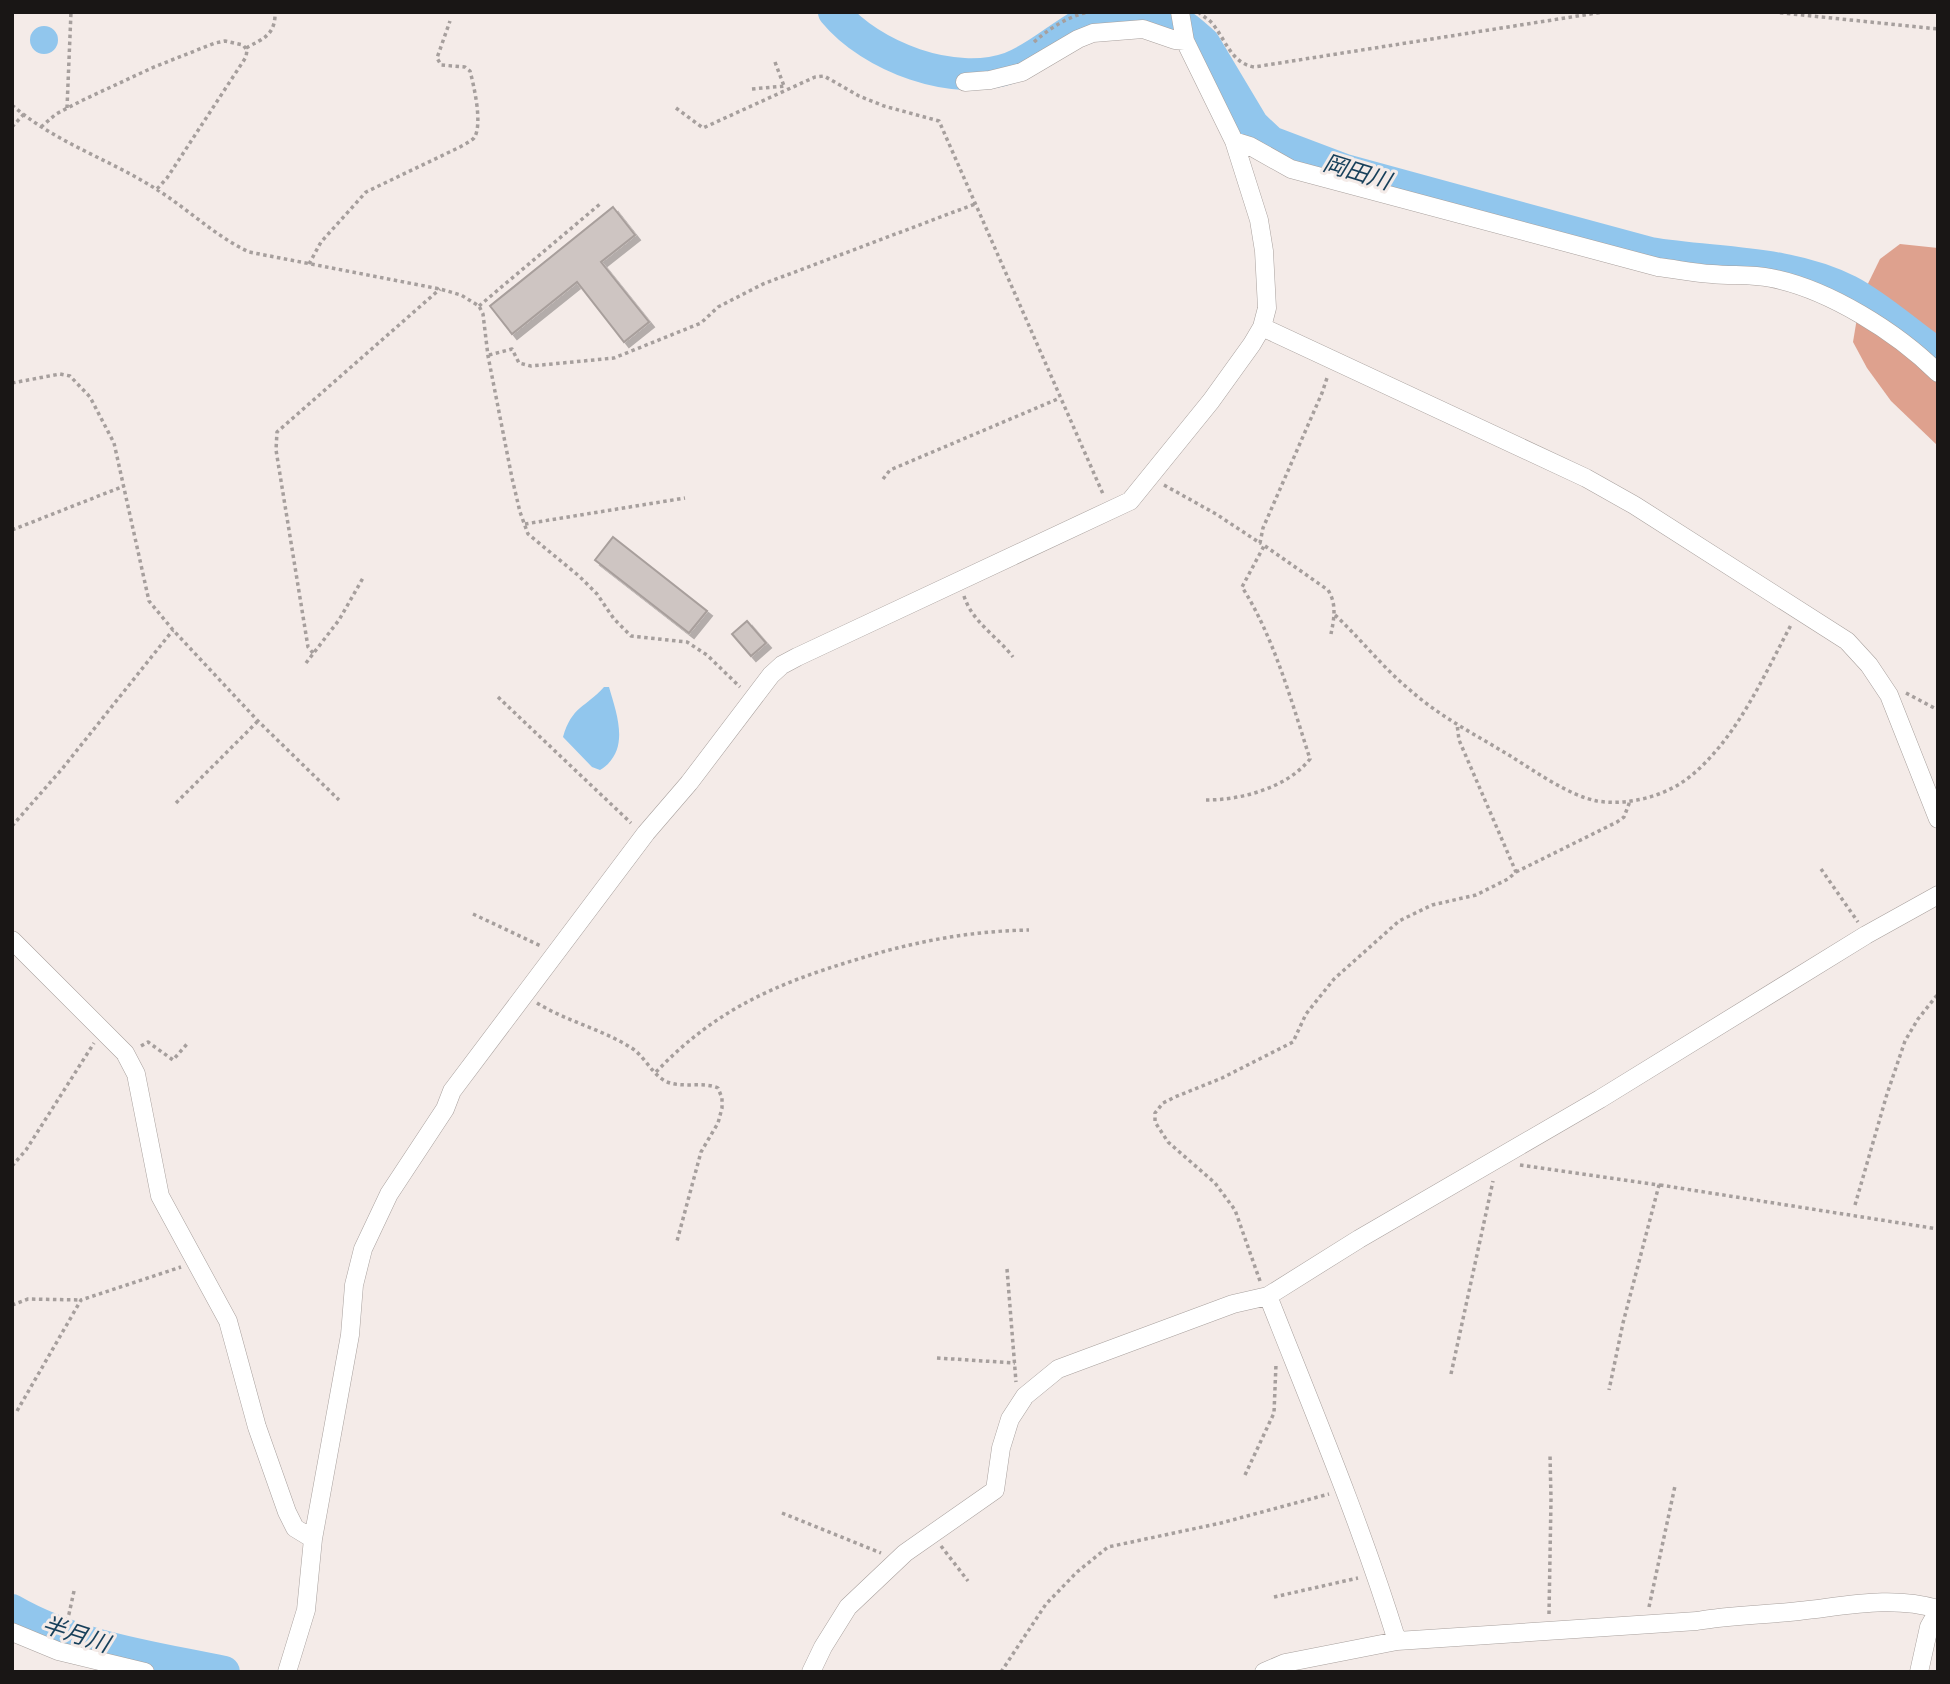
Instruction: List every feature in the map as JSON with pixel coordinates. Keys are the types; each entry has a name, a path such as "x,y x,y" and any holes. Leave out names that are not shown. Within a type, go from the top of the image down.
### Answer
{"street":[{"path":"287,1672 306,1610 313,1539 350,1335 354,1285 363,1249 389,1194 445,1109 452,1091 645,836 690,783 752,698 782,665 1130,502 1226,380 1262,327 1266,308 1264,251 1259,220 1234,141 1184,38 1186,13"},
{"path":"965,82 990,80 1023,72 1093,33 1143,29 1175,40 1184,38"},
{"path":"1234,141 1250,146 1292,169 1658,267 1712,274 1751,275 1800,285 1881,327 1938,373"},
{"path":"1262,327 1587,478 1847,641 1869,665 1887,693 1938,819"},
{"path":"811,1672 841,1616 892,1564 995,1490 1001,1448 1010,1419 1044,1378 1058,1369 1222,1308 1265,1296 1359,1238 1600,1099 1866,935 1938,895"},
{"path":"12,940 127,1056 136,1074 160,1196 228,1321 257,1427 287,1512 295,1528 313,1539"},
{"path":"1265,1296 1344,1490 1396,1642"},
{"path":"1264,1672 1285,1663 1396,1642 1645,1624 1898,1601 1938,1610 1929,1627 1919,1672"},
{"path":"12,1632 58,1651 145,1672"}],"path":[{"path":"67,108 71,12"},
{"path":"1034,42 1060,23 1088,12"},
{"path":"1186,13 1211,23 1237,60 1254,67 1603,12"},
{"path":"1773,12 1938,29"},
{"path":"246,48 272,33 275,16"},
{"path":"309,264 321,242 366,192 460,147 472,140 476,134 478,125 470,71 466,67 440,65 437,58 450,21"},
{"path":"41,127 46,120 67,108 154,67 215,43 233,42 246,48"},
{"path":"157,189 229,85 246,57 246,48"},
{"path":"775,62 785,88"},
{"path":"676,108 703,128 785,88 815,76 824,76 859,96 884,106 939,121 1110,511"},
{"path":"752,89 785,88"},
{"path":"12,105 41,127 157,189 232,244 264,256 440,289 471,299 483,314 488,355 512,478 528,534 579,576 631,636 687,642 707,655 752,698"},
{"path":"12,127 24,114"},
{"path":"479,306 600,204"},
{"path":"488,355 512,349 519,363 531,366 614,358 627,354 701,323 718,307 763,284 975,204"},
{"path":"313,653 308,647 276,450 277,432 440,289"},
{"path":"1206,800 1227,800 1260,791 1304,766 1310,759 1269,642 1242,587 1262,544 1268,516 1322,393 1332,360"},
{"path":"12,383 60,374 77,381 90,397 114,443 145,591 156,611 258,721 339,800"},
{"path":"883,479 890,470 1060,398"},
{"path":"1151,477 1216,514 1328,590 1332,596 1335,615 1331,635"},
{"path":"12,530 124,486"},
{"path":"525,524 685,498"},
{"path":"306,663 339,620 363,578"},
{"path":"960,582 968,609 1002,642 1013,657"},
{"path":"1335,615 1379,663 1412,693 1457,723 1577,794 1595,801 1630,801 1673,789 1710,759 1731,732 1752,697 1799,610"},
{"path":"12,826 62,769 173,630"},
{"path":"1887,693 1894,690 1904,692 1938,710"},
{"path":"498,697 645,836"},
{"path":"176,803 258,721"},
{"path":"1457,723 1459,740 1517,872"},
{"path":"1265,1296 1235,1210 1215,1183 1168,1142 1155,1122 1155,1113 1163,1103 1222,1078 1293,1042 1317,999 1334,979 1399,921 1432,905 1476,895 1618,822 1624,817 1630,801"},
{"path":"1821,869 1866,935"},
{"path":"473,914 546,948 554,955"},
{"path":"656,1072 705,1028 755,997 797,978 923,941 968,934 1029,930"},
{"path":"525,993 540,1005 601,1031 634,1049 664,1080 709,1084 718,1088 722,1098 718,1123 701,1152 677,1241"},
{"path":"1855,1205 1905,1041 1938,994"},
{"path":"12,1166 26,1150 104,1031"},
{"path":"127,1056 148,1042 173,1060 187,1044"},
{"path":"1451,1374 1496,1166 1494,1159"},
{"path":"1517,1165 1938,1229"},
{"path":"1609,1390 1623,1323 1659,1185"},
{"path":"12,1305 28,1299 81,1300 186,1265 197,1265"},
{"path":"1007,1269 1020,1404"},
{"path":"17,1411 81,1300"},
{"path":"937,1358 1015,1363"},
{"path":"1245,1475 1273,1413 1276,1359"},
{"path":"1548,1630 1550,1455"},
{"path":"1645,1624 1675,1486"},
{"path":"1001,1672 1046,1604 1077,1572 1108,1547 1221,1523 1344,1490"},
{"path":"782,1513 881,1553 892,1564"},
{"path":"933,1536 968,1581"},
{"path":"1274,1597 1374,1572"},
{"path":"62,1627 69,1614 74,1591"}],"shaded area":[{"path":"1900,244 1938,248 1938,446 1891,401 1867,368 1853,342 1860,300 1880,259"}],"water":[{"path":"44,26 54,30 58,40 54,50 44,54 34,50 30,40 34,30"},
{"path":"604,687 609,687 615,709 619,743 610,762 600,770 592,767 563,737 575,713"}],"building":[{"path":"613,207 635,235 601,262 649,322 624,342 577,282 512,334 490,306"},
{"path":"613,537 707,611 689,633 595,560"},
{"path":"747,621 766,643 751,656 732,634"}],"waterway":[{"name":"岡田川","path":"834,12 869,43 891,55 939,71 964,74 988,73 1010,68 1092,20 1128,16 1174,21 1204,43 1253,125 1271,142 1345,170 1650,253 1751,264 1825,281 1869,303 1928,347 1938,358"},
{"name":"半月川","path":"12,1610 37,1623 88,1642 224,1672"}]}
